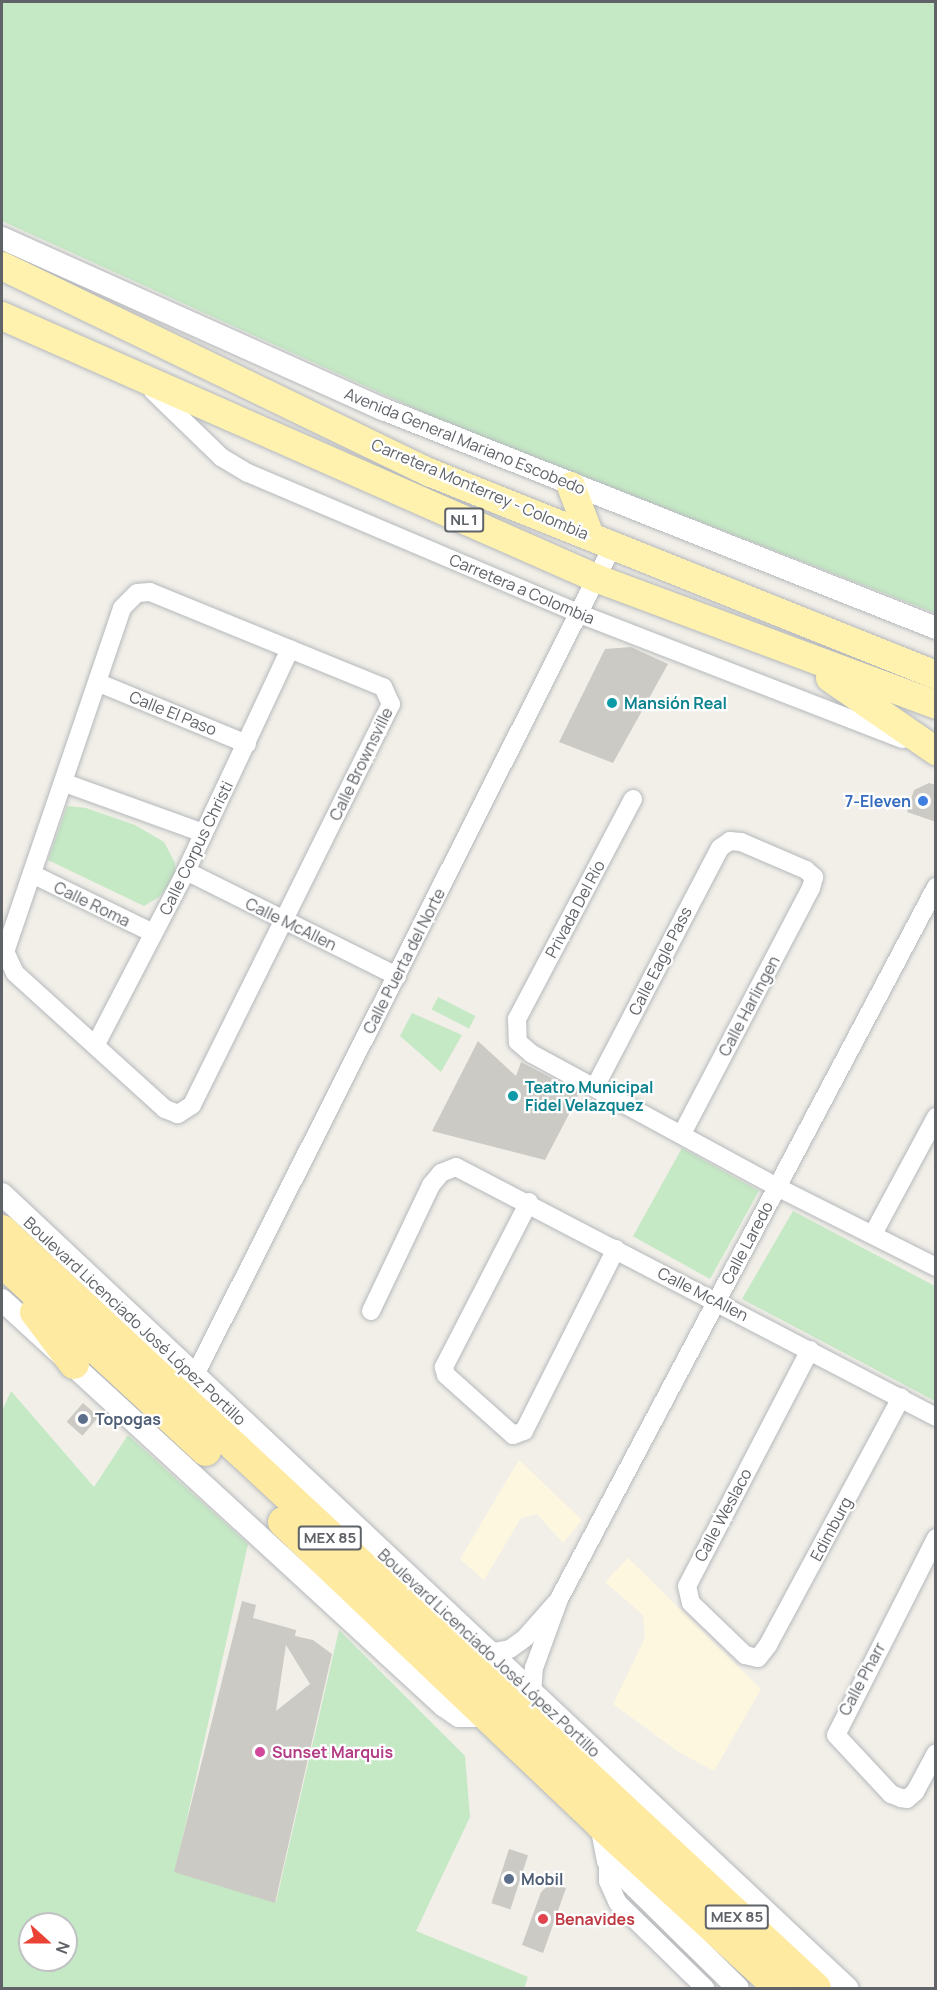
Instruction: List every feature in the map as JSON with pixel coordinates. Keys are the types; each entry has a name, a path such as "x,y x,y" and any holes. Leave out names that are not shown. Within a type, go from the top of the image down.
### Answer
{"highway":[{"name":"Boulevard Licenciado José López Portillo","path":"2,1230 651,1854 779,1989"},
{"name":"Boulevard Licenciado José López Portillo","path":"2,1264 601,1825 651,1854 816,1989"},
{"path":"2,1264 74,1364"}],"main road":[{"name":"Carretera Monterrey - Colombia","path":"2,266 431,472 936,675"},
{"name":"Carretera Monterrey - Colombia","path":"2,316 137,378 598,579 799,657 936,705"},
{"path":"571,486 602,541"},
{"path":"799,657 936,751"}],"street":[{"name":"Avenida General Mariano Escobedo","path":"2,238 383,409 571,486 936,628"},
{"name":"Carretera a Colombia","path":"137,378 221,457 248,473 580,614 936,751"},
{"name":"Calle Puerta del Norte","path":"194,1377 598,579 602,541"},
{"name":"Calle Brownsville","path":"150,592 290,649 383,687 391,704 192,1105 182,1113 165,1109 7,961 7,939 65,783 122,608 137,593 150,592"},
{"name":"Calle Corpus Christi","path":"96,1044 186,871 290,649"},
{"name":"Calle El Paso","path":"99,683 247,744"},
{"path":"65,783 203,833"},
{"name":"Privada Del Río","path":"595,1087 532,1054 518,1042 518,1019 633,799"},
{"name":"Calle Eagle Pass","path":"595,1087 714,856 730,841 752,846 814,878"},
{"name":"Calle McAllen","path":"186,871 397,976"},
{"name":"Calle Roma","path":"32,874 153,933"},
{"name":"Calle Harlingen","path":"682,1134 814,878"},
{"name":"Calle Laredo","path":"532,1694 540,1650 559,1599 936,887"},
{"path":"595,1087 777,1187 936,1267"},
{"path":"873,1234 936,1116"},
{"name":"Calle McAllen","path":"371,1311 431,1185 448,1168 470,1171 936,1417"},
{"name":"Boulevard Licenciado José López Portillo","path":"2,1194 847,1989"},
{"path":"530,1202 444,1367 446,1375 518,1436 524,1431 616,1249"},
{"path":"2,1300 444,1707 459,1716 487,1716"},
{"name":"Calle Weslaco","path":"758,1658 745,1655 699,1612 691,1603 687,1586 810,1350"},
{"name":"Edimburg","path":"758,1658 901,1398"},
{"name":"Calle Pharr","path":"936,1538 836,1731 840,1742 891,1794 907,1799 915,1792 936,1753"},
{"name":"Calle Laredo","path":"489,1653 510,1649 525,1638 559,1599"},
{"path":"601,1825 608,1860 608,1881 618,1903 705,1989"},
{"path":"608,1860 738,1989"}],"shaded area":[{"path":"519,1460 582,1520 563,1543 537,1514 521,1518 484,1580 460,1559"},
{"path":"628,1558 761,1689 714,1771 677,1751 613,1704 645,1638 643,1615 605,1582"}],"green space":[{"path":"2,2 935,2 935,613 451,425 2,221"},
{"path":"67,806 86,808 135,825 164,842 175,863 176,876 159,897 144,906 48,860"},
{"path":"438,997 475,1016 469,1029 432,1009"},
{"path":"412,1013 462,1035 441,1072 400,1036"},
{"path":"682,1148 759,1191 710,1279 633,1236"},
{"path":"793,1211 935,1286 935,1401 742,1299"},
{"path":"11,1391 94,1487 128,1435 248,1544 175,1872 276,1902 339,1630 465,1756 470,1817 416,1931 528,1977 524,1988 2,1988 2,1411"}],"building":[{"name":"Mansión Real","path":"631,647 668,664 613,763 559,742 605,649"},
{"name":"7-Eleven","path":"929,783 936,785 936,822 907,812 914,790"},
{"name":"Teatro Municipal Fidel Velazquez","path":"478,1041 516,1076 521,1062 580,1093 545,1160 432,1131"},
{"name":"Topogas","path":"83,1403 99,1417 82,1436 67,1422"},
{"name":"Sunset Marquis","path":"242,1601 256,1605 253,1618 296,1630 295,1636 313,1640 332,1654 275,1903 174,1872","holes":["286,1645 310,1684 276,1711"]},
{"name":"Mobil","path":"509,1849 528,1855 510,1909 491,1903"},
{"name":"Benavides","path":"552,1882 566,1888 543,1953 522,1945 541,1892"}],"place":[{"name":"Mansión Real","path":"612,703"},
{"name":"7-Eleven","path":"923,801"},
{"name":"Teatro Municipal Fidel Velazquez","path":"513,1096"},
{"name":"Topogas","path":"83,1419"},
{"name":"Sunset Marquis","path":"260,1752"},
{"name":"Mobil","path":"509,1879"},
{"name":"Benavides","path":"543,1919"}]}
